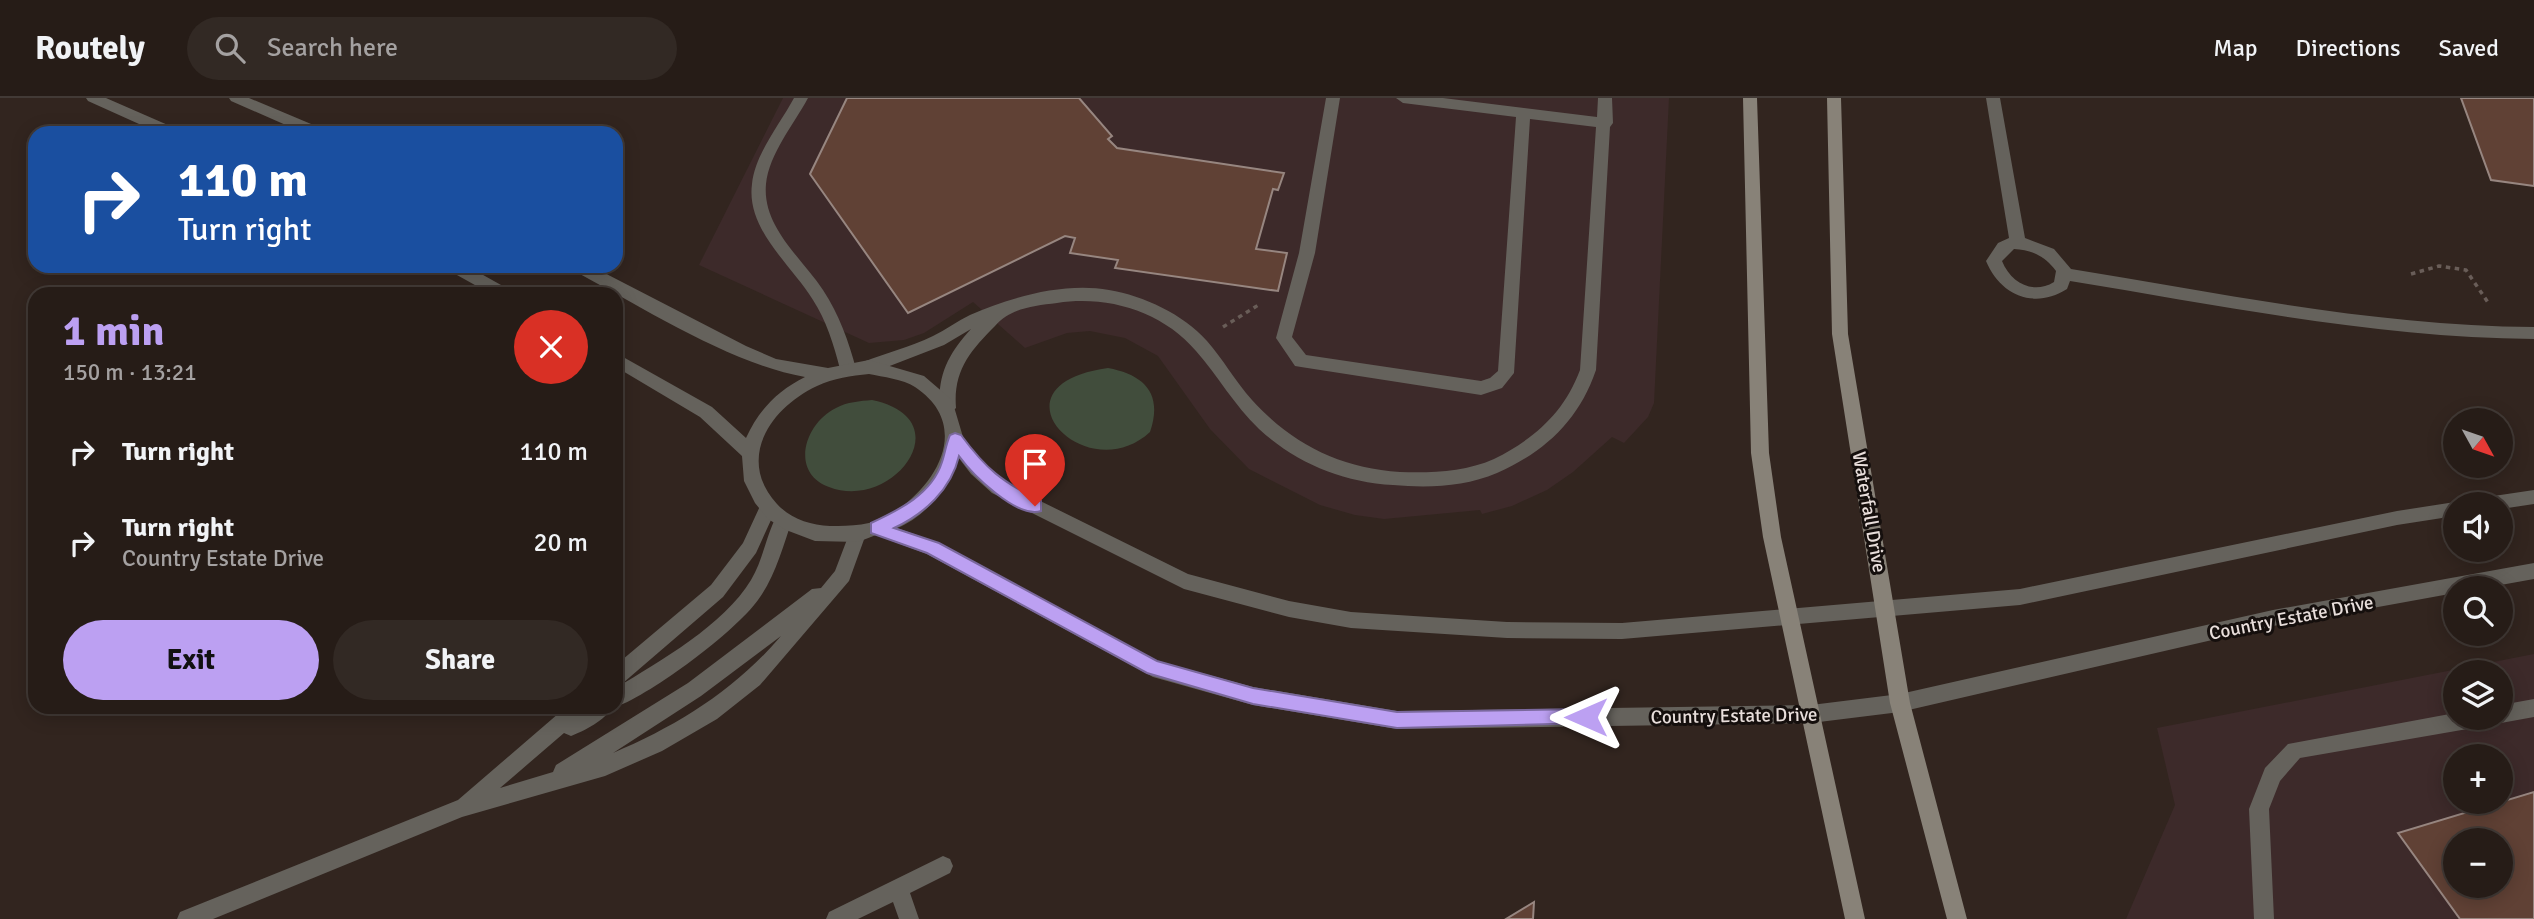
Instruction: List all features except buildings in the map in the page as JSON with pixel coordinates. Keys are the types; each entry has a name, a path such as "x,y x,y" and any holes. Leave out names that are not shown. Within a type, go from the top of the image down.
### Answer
{"main road":[{"path":"1750,98 1760,453 1772,537 1788,616 1855,919"},
{"name":"Waterfall Drive","path":"1834,98 1840,334 1900,704 1957,919"}],"street":[{"path":"93,98 156,126"},
{"path":"236,98 302,126"},
{"path":"802,98 764,168 760,197 769,228 817,294 835,327 848,369"},
{"path":"1334,98 1307,253 1284,338 1301,361 1481,388 1496,383 1506,373 1523,113"},
{"path":"1403,98 1606,123"},
{"path":"869,367 939,341 1002,308 1074,295 1108,295 1171,320 1199,343 1230,385 1273,430 1308,458 1361,476 1445,480 1491,468 1532,448 1567,413 1581,394 1588,370 1601,153 1606,123 1605,98"},
{"path":"1993,98 2018,243"},
{"path":"2018,243 2045,249 2060,263 2064,274 2062,285 2047,294 2022,291 2002,278 1994,261 2003,247 2018,243"},
{"path":"466,273 492,287"},
{"path":"591,273 618,287"},
{"path":"2064,274 2392,327 2534,333"},
{"path":"623,290 740,351 774,365 826,374"},
{"path":"1002,308 957,358 947,376 945,388 955,439 977,469 998,488 1113,548 1184,581 1289,610 1364,621 1507,630 1622,631 2020,597 2397,518 2443,511"},
{"path":"623,363 706,412 750,453"},
{"path":"948,408 935,391 917,378 894,370 869,367 826,374 799,387 775,406 759,428 750,453 750,476 758,497 767,509 793,527 818,534 857,534 908,513 933,492 949,466 955,439"},
{"path":"2513,500 2534,497"},
{"path":"623,671 717,591 750,548 767,509"},
{"path":"623,693 675,660 737,610 761,578 783,520"},
{"name":"Country Estate Drive","path":"876,528 933,548 1153,668 1253,696 1397,720 1811,714 1900,704 2273,618 2534,571"},
{"path":"187,919 462,808 598,769 655,746 710,713 753,679 816,612 842,575 857,534"},
{"path":"2513,712 2534,708"},
{"path":"462,808 572,714"},
{"path":"515,762 591,714"},
{"path":"2264,919 2259,809 2272,775 2295,750 2443,724"},
{"path":"836,919 943,866"},
{"path":"898,888 909,919"}],"path":[{"path":"2411,274 2439,266 2466,270 2509,334"},
{"path":"1199,343 1268,298"}],"shaded area":[{"path":"783,98 1669,98 1654,403 1648,417 1624,443 1612,437 1573,472 1547,490 1512,506 1482,514 1480,510 1384,519 1355,515 1320,505 1249,469 1210,429 1158,356 1125,338 1090,331 1067,333 1025,348 973,302 924,333 904,340 869,343 699,265"},
{"path":"2534,654 2534,919 2126,919 2175,805 2157,728 2443,672 2443,730 2513,730 2513,660 2503,660"}],"green space":[{"path":"1108,368 1132,376 1148,388 1154,407 1153,419 1150,432 1125,447 1099,449 1076,442 1058,428 1050,411 1053,393 1072,378"},
{"path":"872,400 899,410 913,425 915,442 909,460 895,475 876,487 853,491 829,487 817,480 805,459 806,447 816,425 825,415 840,406"}],"route":[{"path":"1035,506 998,488 977,469 955,439 949,466 933,492 908,513 876,528 933,548 1153,668 1253,696 1397,720 1586,717"}]}
